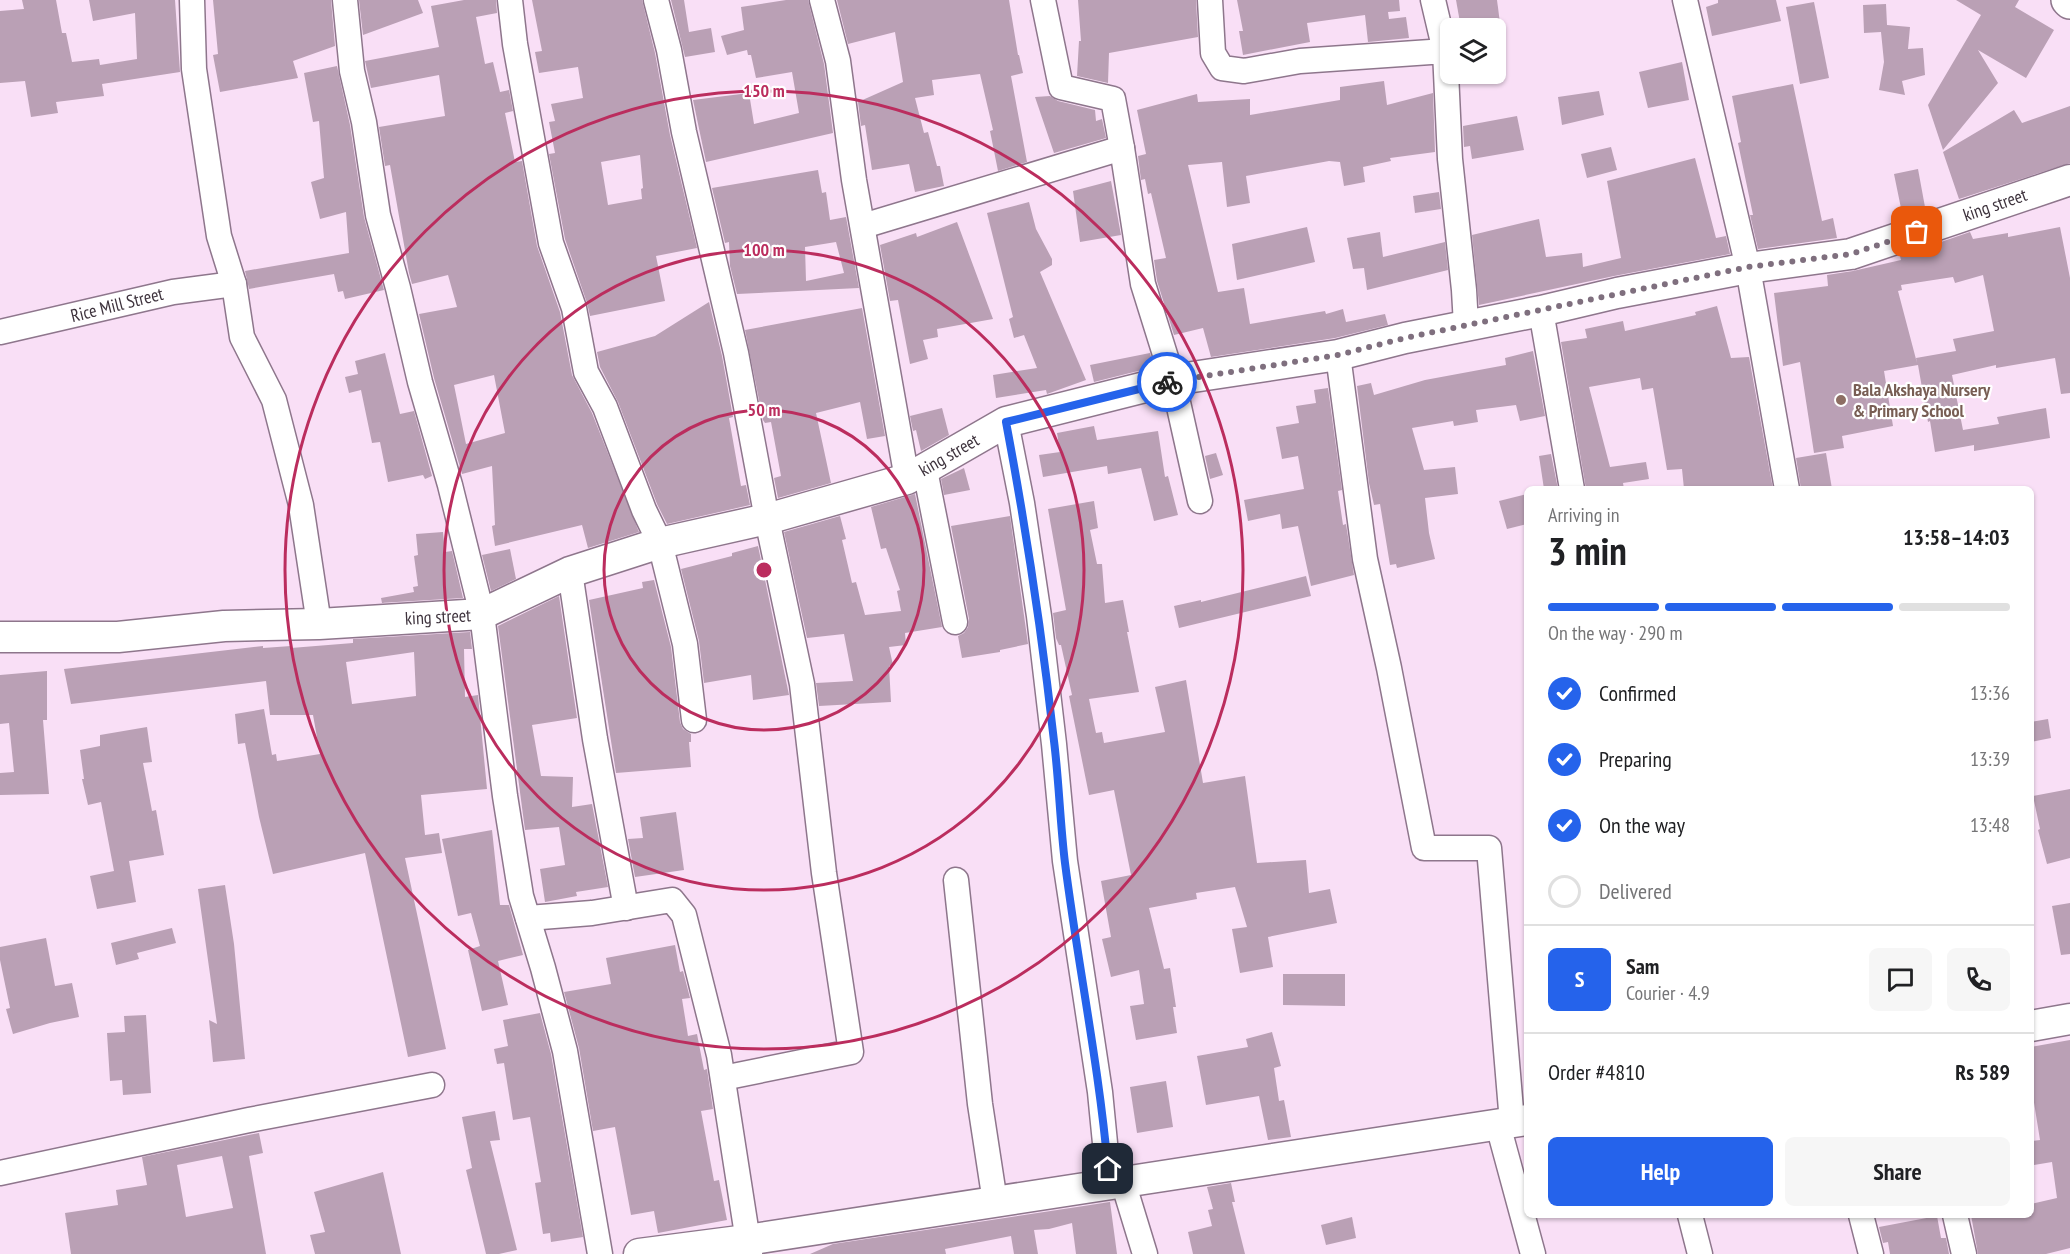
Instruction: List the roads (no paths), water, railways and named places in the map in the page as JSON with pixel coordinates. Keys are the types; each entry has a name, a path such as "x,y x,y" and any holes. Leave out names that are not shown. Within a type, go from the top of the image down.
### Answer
{"street":[{"path":"192,0 194,69 219,236 234,284 243,337 274,400 301,505 319,624"},
{"path":"345,0 352,71 364,122 378,215 420,382 450,485 483,614 505,796 521,896 565,1051 600,1254"},
{"path":"510,0 515,44 551,243 573,308 586,372 605,407 644,510 660,543 685,644 694,720"},
{"path":"656,0 669,50 684,132 722,301 736,353 767,519 802,684 824,873 851,1052 723,1078"},
{"path":"822,0 838,62 854,180 863,226 916,474 955,622"},
{"path":"1043,0 1061,87 1113,99 1143,284 1173,380 1200,501"},
{"path":"1210,0 1213,53 1222,68 1244,71 1300,61 1440,51"},
{"path":"1433,0 1440,30"},
{"path":"1685,0 1748,267 1786,486"},
{"path":"1447,84 1450,159 1466,325"},
{"path":"863,226 1122,148"},
{"name":"king street","path":"0,637 118,637 224,626 319,624 483,614 570,572 660,543 767,519 916,474 1006,422 1173,380 1338,355 1405,338 1748,267 1851,254 2070,180"},
{"name":"Rice Mill Street","path":"0,332 172,292 234,284"},
{"path":"1541,311 1571,486"},
{"path":"1338,355 1365,559 1424,848 1489,848 1512,1122 1524,1197"},
{"path":"1006,422 1022,503 1039,616 1065,861 1100,1092 1116,1183 1145,1254"},
{"path":"570,572 595,739 626,908"},
{"path":"956,880 980,1104 995,1202"},
{"path":"528,918 592,913 672,900 684,915 719,1055 748,1247"},
{"path":"2034,1025 2070,1019"},
{"path":"0,1173 249,1120 432,1085"},
{"path":"639,1254 748,1247 995,1202 1512,1122"},
{"path":"1527,1218 1533,1254"},
{"path":"1691,1218 1700,1254"},
{"path":"1862,1218 1871,1254"},
{"path":"1956,1218 1964,1254"}],"place":[{"name":"Bala Akshaya Nursery & Primary School","path":"1841,400"}]}
